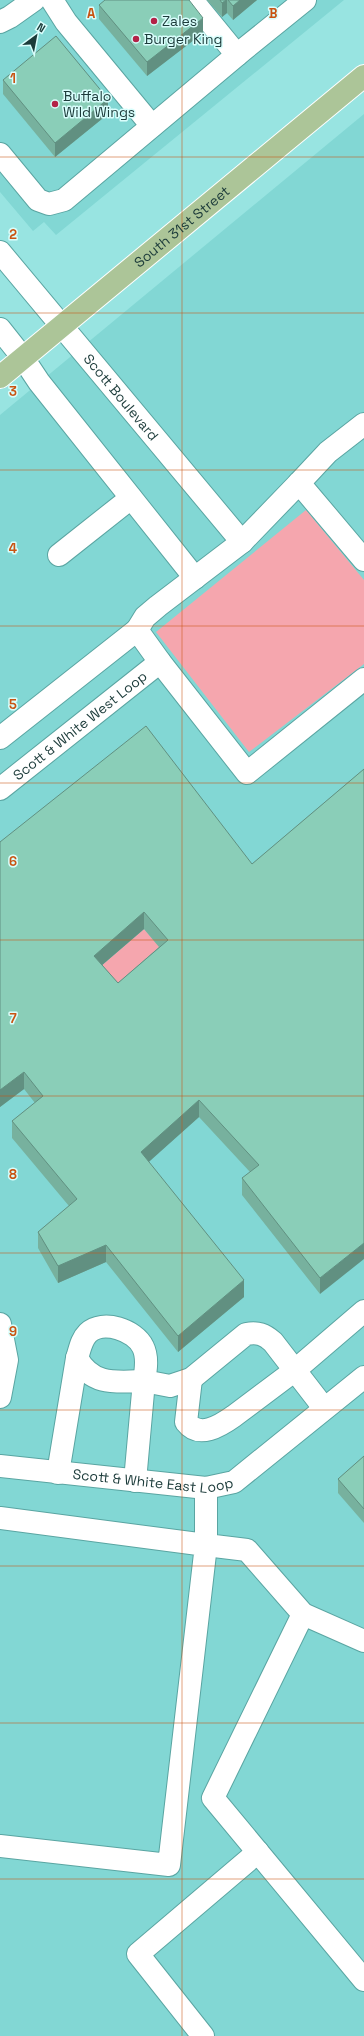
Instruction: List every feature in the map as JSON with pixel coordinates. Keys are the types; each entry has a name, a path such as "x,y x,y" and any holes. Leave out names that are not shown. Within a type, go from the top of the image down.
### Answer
{"main road":[{"name":"South 31st Street","path":"0,377 364,76"}],"street":[{"path":"0,22 10,17 34,0"},
{"path":"52,0 66,22 152,126"},
{"path":"192,0 237,55"},
{"path":"0,154 38,200 49,204 64,200 305,0"},
{"name":"Scott Boulevard","path":"0,252 242,542"},
{"path":"0,329 23,358 39,382 195,578"},
{"path":"0,738 138,630 145,617 242,542 328,452 364,424"},
{"path":"300,483 364,560"},
{"path":"59,555 131,498"},
{"path":"138,630 160,662 247,773 364,679"},
{"name":"Scott & White West Loop","path":"0,789 160,662"},
{"path":"190,1379 186,1422 190,1427 203,1431 226,1422 294,1371 364,1311"},
{"path":"0,1324 8,1360 0,1397"},
{"path":"58,1474 77,1358 82,1341 89,1332 101,1328 117,1328 136,1338 143,1347 146,1365 135,1481"},
{"path":"77,1358 82,1367 90,1375 101,1380 144,1381 170,1386 190,1379 246,1334 255,1332 265,1335 273,1342 324,1408"},
{"name":"Scott & White East Loop","path":"0,1466 58,1474 206,1488 234,1482 324,1408 362,1383"},
{"path":"0,1846 169,1865 206,1545 206,1488"},
{"path":"0,1518 247,1550 303,1614 364,1641"},
{"path":"303,1614 213,1798 364,1980"},
{"path":"203,2036 138,1954 258,1852"}],"shaded area":[{"path":"0,0 344,0 56,235 44,222 33,231 0,192"},
{"path":"364,114 364,2036 0,2036 0,415"},
{"path":"306,510 364,580 364,664 249,752 156,632"},
{"path":"207,901 118,1000 94,972 144,929 157,944"}],"building":[{"path":"105,0 189,0 203,18 147,62 99,5"},
{"path":"228,0 240,0 233,6"},
{"name":"Buffalo Wild Wings","path":"56,36 108,99 55,143 3,80"},
{"path":"146,726 252,864 364,769 364,1243 320,1278 242,1178 259,1165 199,1100 141,1152 244,1280 178,1336 106,1245 58,1266 38,1232 77,1199 12,1121 43,1096 24,1072 0,1090 0,842","holes":["144,912 168,940 118,983 94,956"]},
{"path":"364,1456 364,1509 338,1479"}],"place":[{"name":"Zales","path":"154,21"},
{"name":"Burger King","path":"136,39"},
{"name":"Buffalo Wild Wings","path":"55,104"}]}
